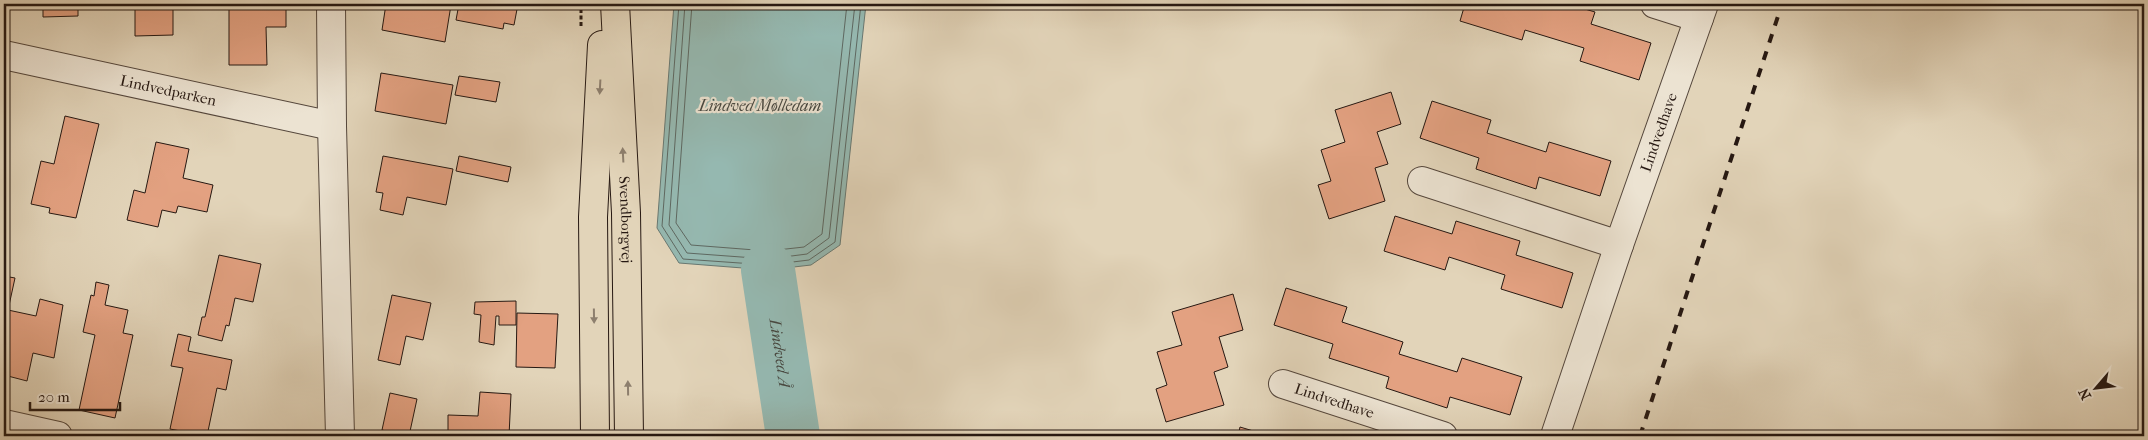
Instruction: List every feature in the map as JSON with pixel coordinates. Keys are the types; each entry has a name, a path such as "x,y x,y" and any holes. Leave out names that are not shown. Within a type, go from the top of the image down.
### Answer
{"main road":[{"name":"Svendborgvej","path":"595,436 592,217 604,4"},
{"name":"Svendborgvej","path":"615,4 626,213 629,436"}],"street":[{"path":"332,4 332,126 340,436"},
{"name":"Lindvedhave","path":"1555,436 1619,245 1701,11 1656,4"},
{"name":"Lindvedparken","path":"4,55 332,126"},
{"path":"1422,181 1619,245"},
{"name":"Lindvedhave","path":"1283,384 1443,436"},
{"path":"4,424 58,436"}],"water":[{"name":"Lindved Mølledam","path":"674,4 866,4 840,245 811,265 768,270 679,263 657,228"}],"building":[{"path":"43,4 78,4 78,16 43,17"},
{"path":"135,4 173,4 173,35 135,36"},
{"path":"229,4 286,4 286,27 266,27 267,65 229,65"},
{"path":"386,4 451,5 445,42 382,30"},
{"path":"459,4 518,4 514,25 504,23 503,29 456,20"},
{"path":"1465,4 1568,4 1595,12 1591,24 1651,43 1639,80 1580,61 1584,48 1525,30 1522,40 1460,21"},
{"path":"381,73 453,85 446,124 375,111"},
{"path":"459,76 500,82 496,102 455,95"},
{"path":"1391,92 1401,124 1377,132 1388,164 1375,168 1385,201 1329,219 1318,185 1331,181 1321,150 1345,142 1335,110"},
{"path":"1432,101 1491,120 1487,133 1546,152 1549,142 1611,161 1600,196 1539,177 1536,189 1476,169 1479,158 1420,138"},
{"path":"65,116 99,124 76,218 49,213 50,208 31,204 41,161 54,164"},
{"path":"156,142 189,149 183,178 213,185 207,212 178,206 176,213 162,210 158,227 127,220 134,190 145,193"},
{"path":"383,156 453,169 446,205 407,197 403,215 380,210 383,193 376,192"},
{"path":"459,156 511,167 508,182 456,171"},
{"path":"1395,216 1452,234 1456,221 1520,241 1516,255 1573,273 1562,308 1501,289 1505,275 1449,257 1445,270 1384,251"},
{"path":"219,255 261,264 253,302 235,298 229,326 226,325 222,341 198,335 202,317 205,317"},
{"path":"4,276 15,278 8,310 36,316 40,299 63,305 54,358 33,353 27,381 4,375"},
{"path":"96,282 109,285 105,305 128,310 123,333 133,335 115,418 79,410 95,335 83,332 91,295 94,296"},
{"path":"1286,288 1347,307 1342,322 1403,342 1399,354 1457,372 1462,358 1522,377 1510,415 1450,397 1447,408 1386,388 1389,377 1329,358 1333,344 1274,325"},
{"path":"1233,294 1243,330 1219,337 1228,367 1214,372 1224,405 1166,422 1156,389 1167,385 1157,352 1182,345 1172,312"},
{"path":"392,295 431,303 423,340 406,336 400,365 378,360"},
{"path":"516,301 516,325 499,325 499,316 496,316 494,345 479,342 481,315 474,314 475,302"},
{"path":"517,313 558,314 555,368 516,367"},
{"path":"178,334 191,337 188,351 232,360 226,390 217,388 207,436 170,429 183,368 171,366"},
{"path":"480,392 511,394 509,436 448,436 448,415 478,416"},
{"path":"390,393 417,399 409,436 382,430"},
{"path":"1240,427 1270,436 1238,436"},
{"path":"1303,432 1318,436 1302,436"}],"waterway":[{"name":"Lindved Å","path":"768,270 793,436"}],"railway":[{"path":"1640,436 1782,4"}]}
